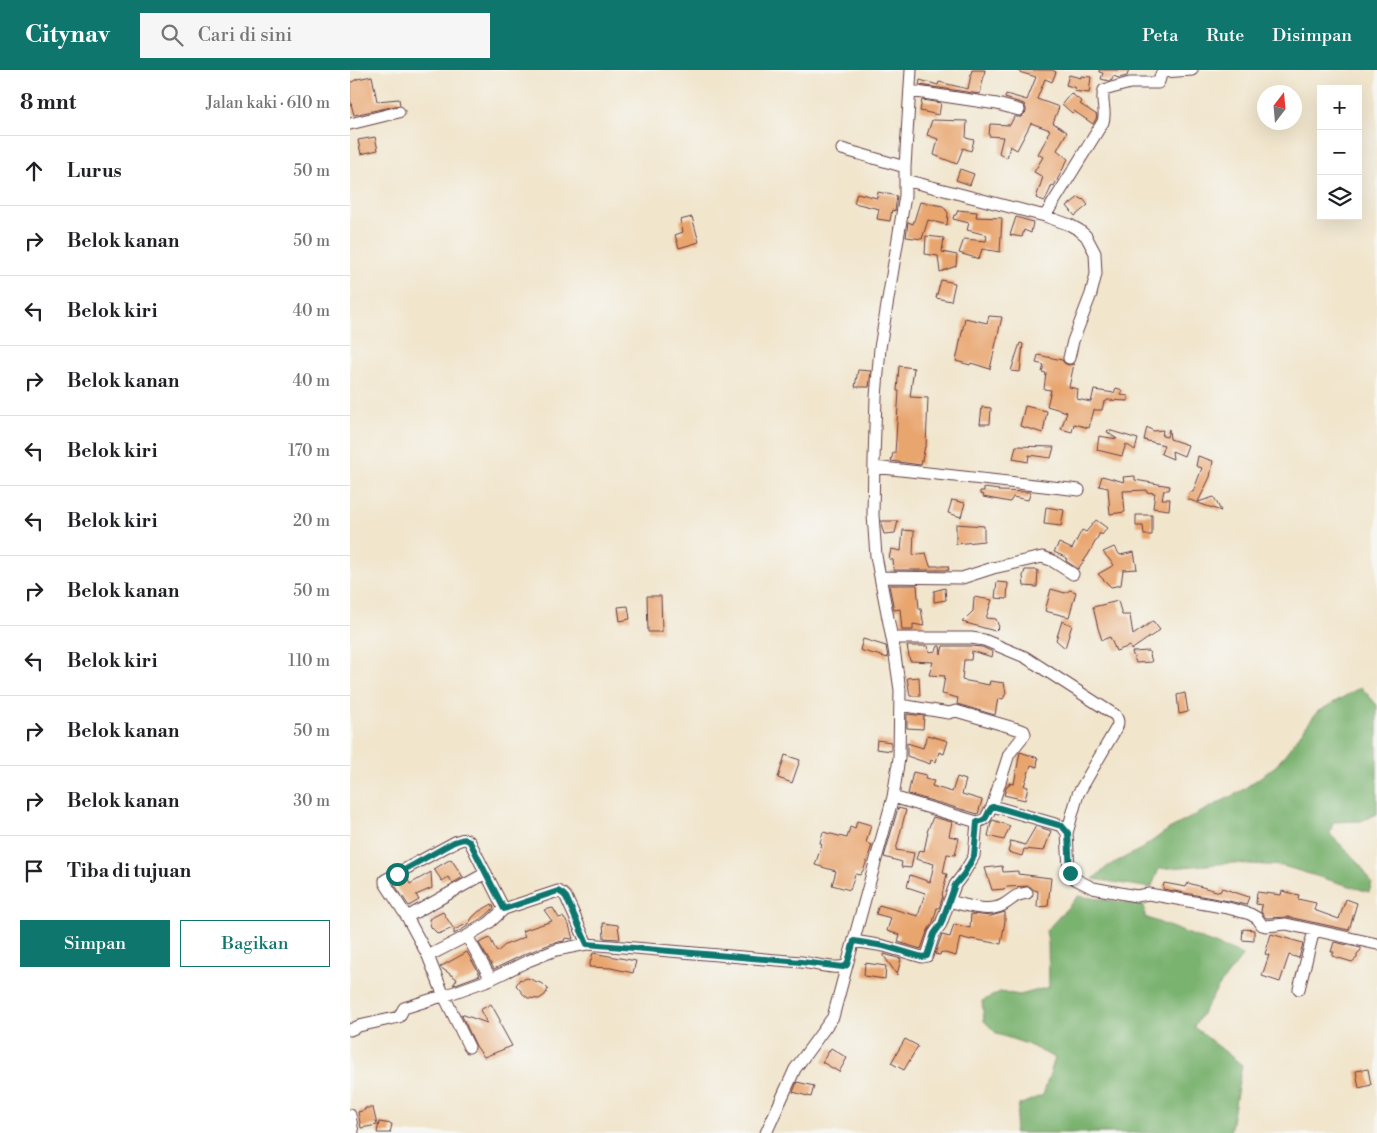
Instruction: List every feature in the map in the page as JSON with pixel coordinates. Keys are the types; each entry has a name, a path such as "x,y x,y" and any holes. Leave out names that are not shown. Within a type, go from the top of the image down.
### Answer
{"street":[{"path":"766,1133 795,1070 833,1017 893,798 899,758 900,690 876,556 873,515 876,397 880,348 905,196 911,70"},
{"path":"1045,216 1103,122 1105,116 1104,90 1126,83 1156,83 1160,81 1160,75 1163,72 1192,70"},
{"path":"910,91 997,104 1019,110"},
{"path":"350,124 399,112"},
{"path":"842,149 905,167"},
{"path":"905,180 1045,216 1079,230 1086,236 1095,253 1096,274 1069,358"},
{"path":"874,467 1079,490"},
{"path":"880,577 962,578 993,568 1042,557 1051,560 1073,574"},
{"path":"892,638 970,638 984,640 1025,657 1115,715 1118,721 1117,727 1080,790 1068,833 1070,873 1075,879 1093,888 1136,896 1149,894 1228,908 1250,914 1257,918 1262,925 1266,926 1286,924 1377,944"},
{"path":"893,798 977,822 984,821 992,807 1008,757 1025,734 1024,731 956,711 949,713 900,705"},
{"path":"992,807 1062,826 1068,833"},
{"path":"854,941 884,946 925,957 929,951 934,934 941,924 955,885 974,856 977,822"},
{"path":"469,1047 444,996 428,956 385,880 454,842 467,839 504,909"},
{"path":"407,917 486,873"},
{"path":"428,956 489,923 504,909 558,891 566,897 587,944"},
{"path":"949,901 976,908 1000,907 1016,895 1027,893"},
{"path":"1299,988 1314,930"},
{"path":"467,936 491,980"},
{"path":"350,1030 359,1026 399,1017 404,1008 491,980 556,950 587,944 801,962 835,967 847,965"},
{"path":"350,1115 354,1133"}],"green space":[{"path":"1361,687 1377,705 1377,814 1361,821 1333,822 1330,834 1358,862 1372,883 1369,892 1283,866 1230,863 1159,869 1151,888 1093,879 1108,866 1141,849 1169,829 1241,791 1277,765 1317,712"},
{"path":"1078,896 1144,905 1145,917 1243,955 1217,989 1194,1027 1242,1065 1230,1133 1014,1133 1019,1105 1043,1095 1055,1058 1027,1044 997,1034 984,1021 982,1001 1000,992 1020,995 1049,987 1046,931"}],"building":[{"path":"972,70 985,70 980,94 919,85 920,80 938,85 939,82 968,89"},
{"path":"1019,70 1052,70 1056,72 1052,82 1045,79 1037,99 1059,107 1053,123 1067,132 1057,150 1068,159 1054,186 1052,185 1045,201 1036,198 1043,177 1034,172 1043,157 1038,154 1050,130 1031,123 1017,150 1010,146 1007,158 999,153 1003,137 989,136 990,124 1010,125 1014,117 1021,117 1026,112 1024,104 1005,98 1006,94 1027,100 1036,77 1019,72"},
{"path":"1099,70 1129,70 1127,76 1119,78 1113,76 1112,80 1109,81 1101,79 1103,73 1099,72"},
{"path":"1069,75 1081,78 1081,76 1091,77 1089,93 1073,91 1076,88 1066,85"},
{"path":"372,76 377,101 399,99 400,105 354,115 350,100 350,83 357,79"},
{"path":"1071,93 1082,102 1080,104 1097,115 1093,124 1074,111 1072,113 1062,104"},
{"path":"922,100 941,103 939,115 920,111"},
{"path":"932,120 967,121 966,138 974,140 971,151 963,148 957,164 934,155 938,139 927,135"},
{"path":"375,137 378,150 361,154 358,140"},
{"path":"960,169 974,174 970,185 956,180"},
{"path":"878,192 897,196 895,211 892,210 890,221 877,219 879,209 854,203 857,193 877,198"},
{"path":"1079,197 1088,205 1075,216 1067,206"},
{"path":"920,202 943,206 948,213 947,225 928,220 922,239 906,237 908,222 913,224"},
{"path":"958,210 977,212 976,217 1002,218 1000,252 982,249 979,259 959,253 964,239 986,241 987,235 967,230 969,223 953,219"},
{"path":"692,217 699,242 679,248 675,235 683,232 680,220"},
{"path":"1016,217 1033,222 1031,233 1024,230 1022,237 1010,235"},
{"path":"926,236 944,238 942,252 957,255 956,266 940,272 938,256 925,254"},
{"path":"941,280 955,283 951,301 936,298"},
{"path":"989,316 1002,317 990,369 956,361 965,318 987,323"},
{"path":"1020,343 1023,344 1020,372 1011,371"},
{"path":"1038,355 1062,360 1068,365 1074,364 1069,387 1078,389 1077,399 1091,402 1094,390 1114,393 1116,388 1123,390 1121,395 1128,396 1128,401 1107,400 1104,402 1102,410 1094,410 1089,428 1074,424 1072,432 1061,429 1067,412 1047,406 1051,390 1044,389 1046,373 1042,372 1044,365 1036,363"},
{"path":"899,366 914,368 910,397 928,398 926,446 921,465 891,461 893,453 895,453"},
{"path":"858,370 871,371 869,387 855,387"},
{"path":"1025,406 1047,411 1043,433 1020,426"},
{"path":"982,407 991,408 990,424 980,424"},
{"path":"1147,427 1153,431 1163,430 1162,436 1167,437 1169,429 1170,439 1188,445 1184,456 1172,451 1173,459 1161,454 1164,445 1144,440"},
{"path":"1108,430 1138,439 1135,450 1126,444 1122,456 1097,450 1099,436 1117,439 1107,432"},
{"path":"1016,446 1054,447 1051,458 1029,455 1028,462 1013,459"},
{"path":"1198,456 1213,461 1210,477 1198,502 1214,497 1221,511 1187,499 1190,492 1193,492 1202,468 1196,466"},
{"path":"1102,476 1124,482 1123,477 1135,476 1135,480 1170,486 1169,490 1164,490 1162,499 1170,499 1169,510 1153,508 1155,493 1146,492 1147,490 1123,491 1125,512 1110,514 1108,488 1099,486"},
{"path":"984,488 998,491 1031,492 1028,500 1013,497 1010,502 983,497 984,495 980,494 980,491 984,491"},
{"path":"952,500 965,503 961,517 948,513"},
{"path":"1046,507 1064,510 1061,526 1044,524"},
{"path":"1136,515 1152,515 1152,535 1144,535 1143,526 1136,526"},
{"path":"1096,520 1107,528 1102,535 1100,533 1078,569 1066,561 1067,558 1054,552 1059,543 1072,549 1082,530 1086,532"},
{"path":"881,521 898,521 895,533 884,534"},
{"path":"956,524 984,526 984,541 956,544"},
{"path":"903,530 914,531 913,555 926,553 930,566 948,566 949,570 894,570 893,560 889,559 891,549 901,551"},
{"path":"1114,547 1120,555 1134,552 1137,569 1123,570 1121,585 1111,587 1098,574 1114,565 1103,552"},
{"path":"1025,570 1038,570 1037,587 1024,586 1023,576"},
{"path":"997,582 1008,583 1007,599 995,598"},
{"path":"889,585 917,585 919,609 921,609 924,626 913,624 913,630 902,630 900,609 894,610"},
{"path":"945,588 946,600 934,602 934,591"},
{"path":"1051,589 1065,593 1070,590 1076,592 1069,617 1045,611"},
{"path":"647,596 661,596 662,632 648,632"},
{"path":"974,597 992,600 986,618 996,619 999,627 995,631 962,622 973,611"},
{"path":"1118,601 1122,615 1130,615 1133,635 1153,621 1160,630 1131,650 1130,646 1116,651 1110,637 1102,640 1093,607"},
{"path":"628,606 630,619 620,621 618,607"},
{"path":"1062,621 1072,625 1065,648 1056,640"},
{"path":"863,639 886,646 888,658 860,650"},
{"path":"907,646 928,646 929,652 936,651 938,646 940,646 941,654 943,646 982,647 993,652 992,657 972,651 971,660 964,660 962,680 989,685 990,681 1004,683 1006,693 1003,699 998,698 995,715 957,704 958,698 942,694 945,676 929,675 933,662 910,661"},
{"path":"1149,651 1152,662 1136,663 1132,652"},
{"path":"919,677 920,696 910,696 907,678"},
{"path":"1185,693 1188,712 1179,714 1177,695"},
{"path":"907,714 924,716 923,729 907,728"},
{"path":"927,735 948,741 944,754 939,752 936,762 931,760 930,764 907,756 907,743 923,748"},
{"path":"877,740 891,742 891,751 876,749"},
{"path":"1020,752 1038,758 1037,767 1031,765 1024,786 1028,787 1025,800 1004,795 1007,785 1009,783 1014,784"},
{"path":"785,755 800,760 792,783 778,778"},
{"path":"913,772 926,775 925,779 934,781 932,786 952,792 957,777 966,780 962,794 982,800 978,814 908,794"},
{"path":"898,808 906,810 896,850 914,853 911,868 901,867 902,862 884,857"},
{"path":"933,817 952,822 949,836 959,838 955,855 947,854 943,873 947,874 943,896 921,949 898,942 900,935 887,931 891,918 876,914 879,905 918,916 925,893 907,887 910,875 930,882 934,864 916,859 919,850 924,851 927,832"},
{"path":"993,820 1010,826 1004,840 988,836"},
{"path":"857,821 871,825 866,843 872,845 864,869 860,875 855,874 850,890 832,885 836,871 815,865 822,844 820,843 823,832 847,838 850,827 855,829"},
{"path":"1036,826 1051,831 1044,851 1024,849 1022,856 1008,852 1011,841 1025,845"},
{"path":"451,859 463,877 453,883 448,877 442,881 434,869"},
{"path":"1002,866 1003,872 1018,871 1018,874 1051,878 1048,906 1037,907 1038,891 1029,886 992,890 985,868"},
{"path":"431,872 432,888 416,895 419,900 409,906 394,884 406,877 410,884"},
{"path":"1164,883 1186,887 1188,883 1220,892 1222,888 1249,897 1246,905 1163,889"},
{"path":"1282,891 1299,895 1298,899 1316,903 1314,910 1339,919 1346,899 1357,903 1349,930 1288,917 1266,918 1261,912 1262,905 1256,904 1257,892 1281,895"},
{"path":"492,904 494,908 484,917 454,934 454,930 469,923 478,912"},
{"path":"553,908 559,918 563,917 569,925 573,939 565,938 564,941 553,943 525,954 494,969 479,943 490,938 497,952 505,945 525,937 522,931 552,921 544,910"},
{"path":"443,912 453,928 438,934 431,927 429,919"},
{"path":"1005,912 1001,944 960,937 956,956 941,952 940,955 935,954 942,935 950,937 954,924 970,928 971,914 991,916"},
{"path":"603,923 618,925 620,939 604,938"},
{"path":"1243,929 1254,930 1254,941 1242,940"},
{"path":"1271,934 1303,943 1299,958 1289,955 1280,982 1262,976 1269,955 1265,954"},
{"path":"1334,942 1361,948 1361,950 1357,954 1357,958 1352,962 1332,956 1334,952 1331,952"},
{"path":"467,952 480,975 453,985 457,979 440,967"},
{"path":"593,953 636,961 633,973 611,968 589,967"},
{"path":"884,954 901,959 897,975 884,956"},
{"path":"865,963 886,966 885,979 864,976"},
{"path":"527,978 543,984 548,989 545,995 539,999 528,998 523,994 516,985 520,979"},
{"path":"491,1004 512,1046 484,1057 476,1046 461,1014 487,1023 480,1010"},
{"path":"905,1039 918,1046 904,1070 891,1063"},
{"path":"831,1048 847,1058 839,1072 822,1062"},
{"path":"1368,1069 1371,1085 1359,1088 1356,1071"},
{"path":"797,1082 814,1086 811,1097 793,1092"},
{"path":"365,1108 373,1108 377,1125 361,1128 358,1112 365,1110"},
{"path":"379,1122 392,1124 390,1133 377,1133"}],"route":[{"path":"397,874 454,842 467,839 504,909 558,891 566,897 587,944 650,948 843,967 847,965 854,941 884,946 922,957 927,956 934,934 941,924 955,885 974,856 977,822 984,821 992,807 1062,826 1068,833 1070,873"}]}
